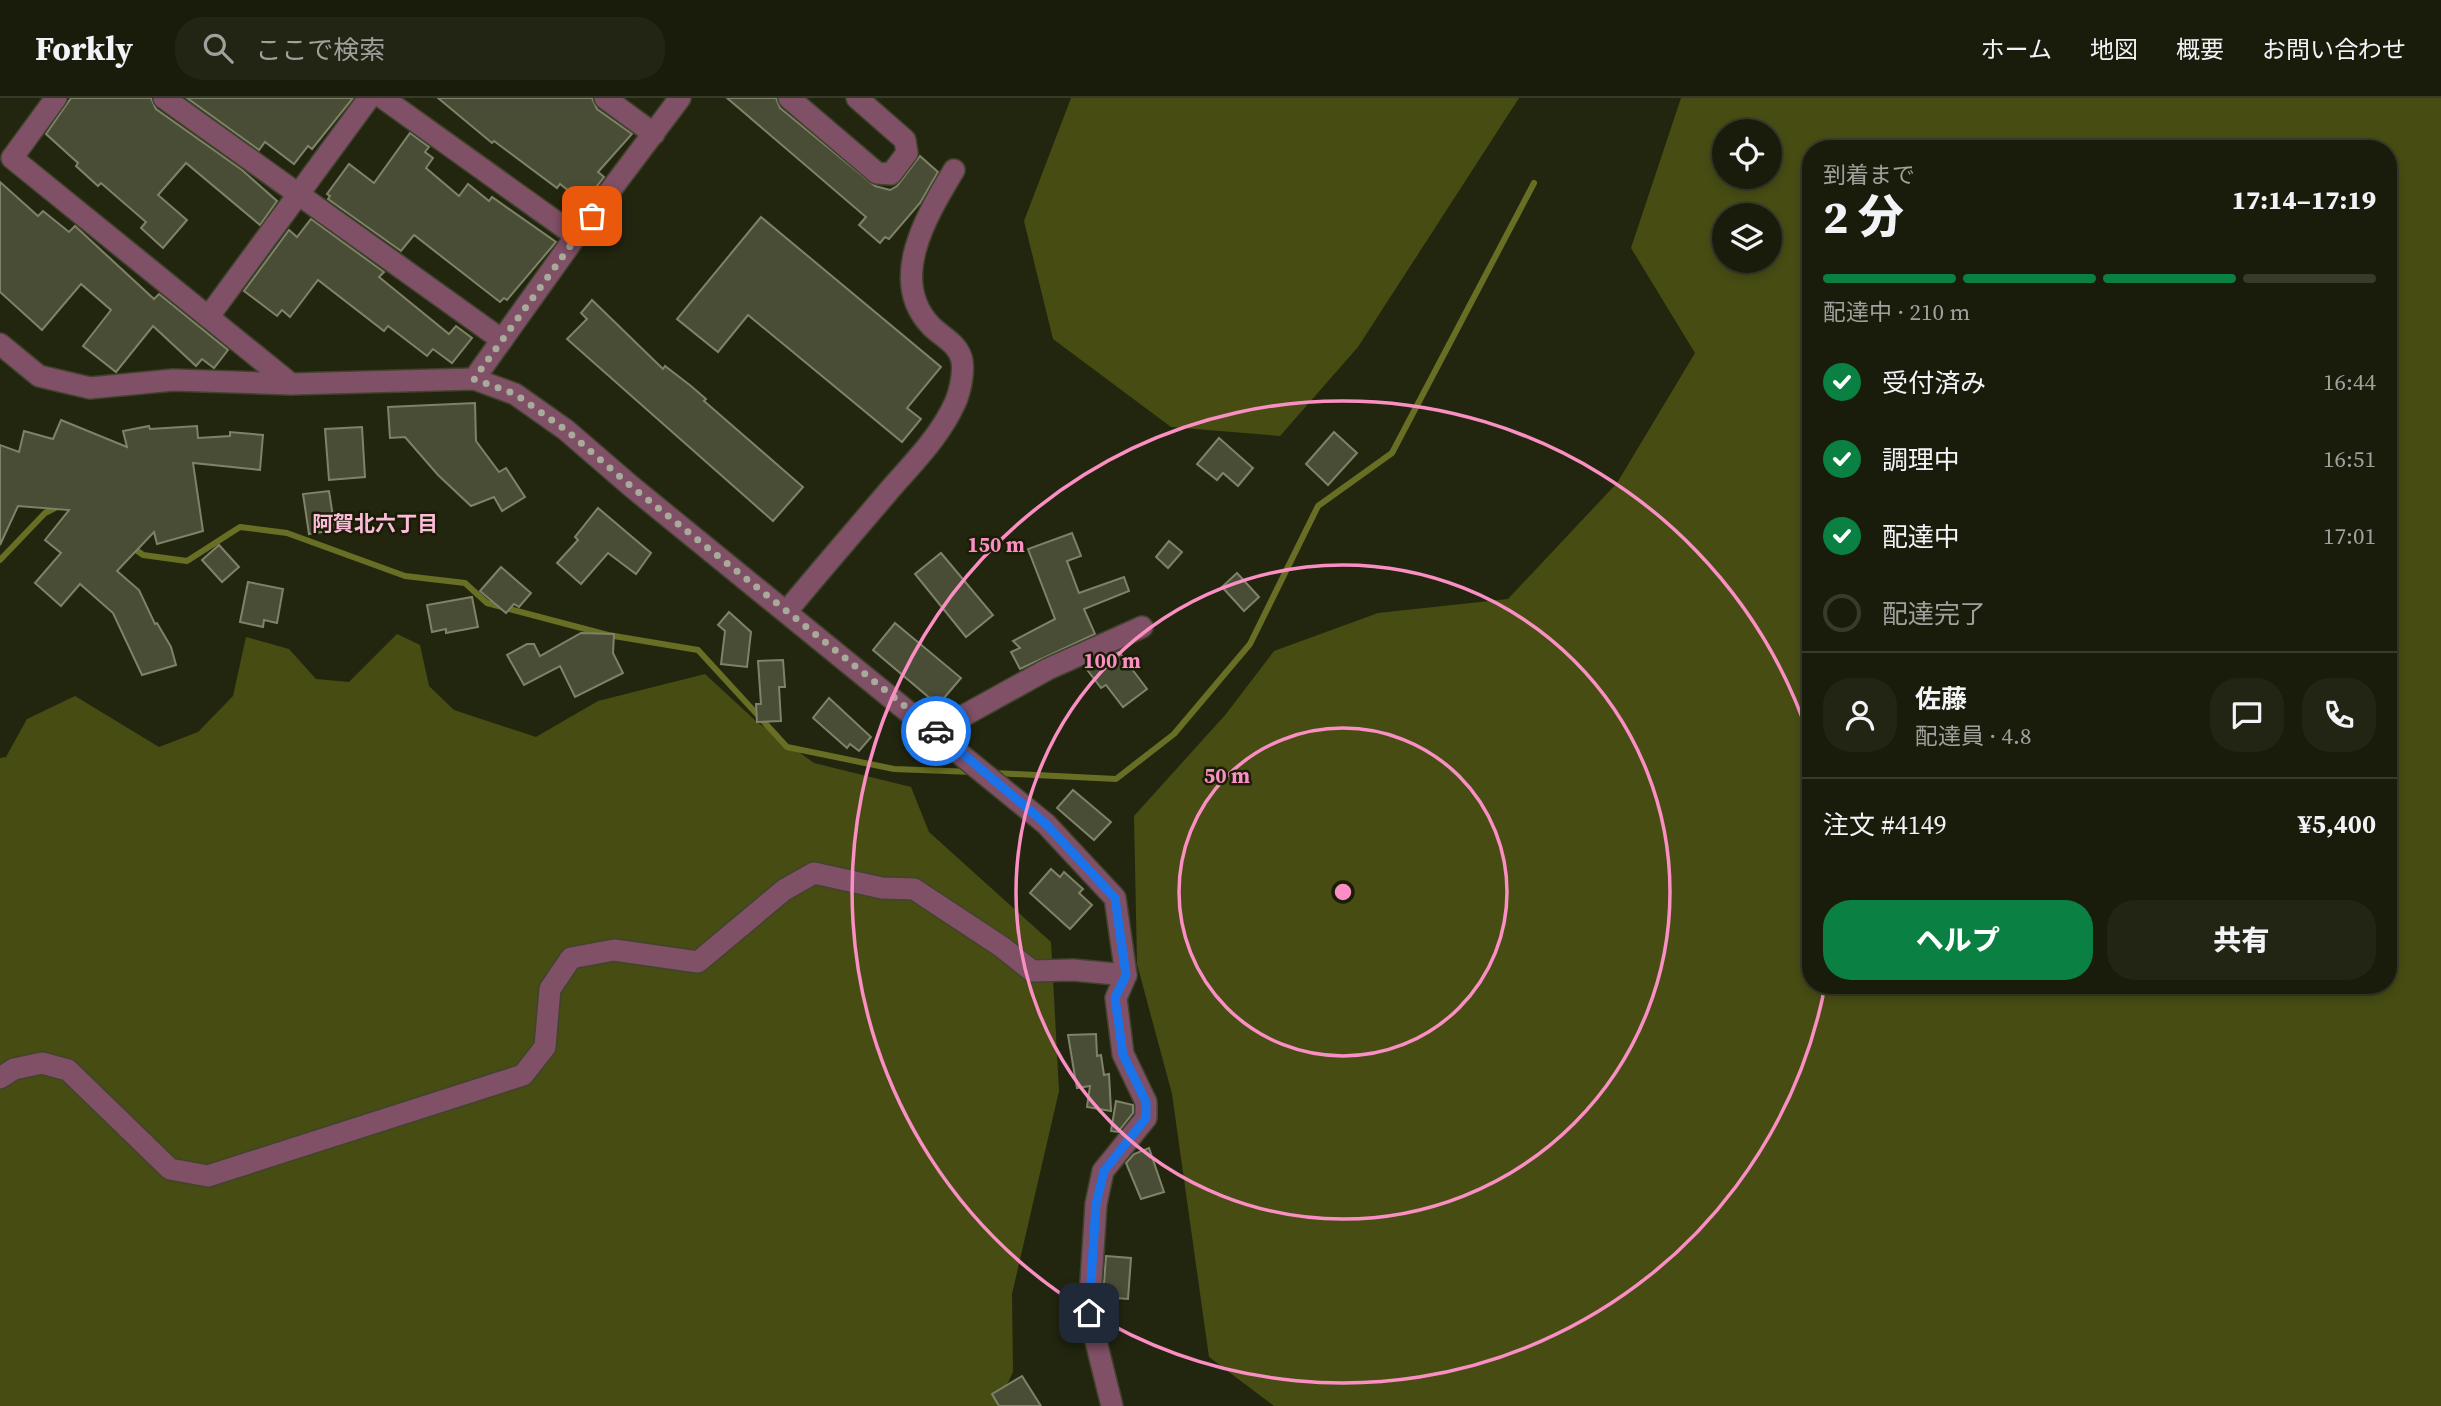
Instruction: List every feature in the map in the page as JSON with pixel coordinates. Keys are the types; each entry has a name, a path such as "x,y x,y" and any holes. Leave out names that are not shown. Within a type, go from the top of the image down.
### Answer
{"street":[{"path":"56,98 12,158 291,384"},
{"path":"164,98 297,196 502,340"},
{"path":"209,316 369,98"},
{"path":"383,98 576,236"},
{"path":"606,98 654,134"},
{"path":"474,379 576,236 680,98"},
{"path":"789,98 877,173 891,174 907,153 905,140 857,98"},
{"path":"787,611 931,443 955,402 962,361 955,345 930,325 912,297 911,275 928,214 954,170"},
{"path":"0,344 39,376 90,388 173,380 291,384 474,379 515,394 566,430 632,487 936,731 1046,824 1115,898 1126,975 1115,998 1123,1055 1146,1102 1146,1118 1104,1171 1096,1204 1089,1313 1112,1406"},
{"path":"936,731 1048,669 1142,627"},
{"path":"0,1078 14,1069 42,1063 68,1070 170,1169 208,1176 523,1075 545,1047 550,989 571,958 614,950 698,962 784,890 814,873 882,888 914,889 1002,947 1032,971 1073,970 1126,975"}],"green space":[{"path":"1071,98 1519,98 1358,347 1280,436 1171,427 1053,339 1024,221"},
{"path":"1681,98 2441,98 2441,1406 1274,1406 1209,1357 1172,1094 1137,964 1134,816 1226,714 1274,651 1378,613 1508,599 1617,483 1695,353 1631,248"},
{"path":"397,634 420,645 429,686 454,710 536,737 598,701 705,674 757,722 814,763 911,787 929,832 1051,942 1059,1091 1012,1294 1013,1372 997,1406 0,1406 0,758 6,757 27,719 75,696 159,747 198,732 233,696 246,637 289,649 316,679 349,682"}],"building":[{"path":"71,98 151,98 156,109 242,170 277,201 260,225 186,163 158,195 187,220 163,248 141,228 146,222 101,183 98,186 76,166 78,163 46,134"},
{"path":"187,98 353,98 312,149 308,146 294,164 265,142 259,150"},
{"path":"438,98 592,98 597,109 632,134 598,172 604,177 584,203 560,184 557,188 494,141 492,143"},
{"path":"727,98 776,98 780,108 875,186 890,190 897,186 920,156 938,172 920,203 889,239 885,237 880,243 859,225 866,217"},
{"path":"410,133 429,147 425,152 433,158 426,168 459,196 468,184 489,201 492,197 556,242 507,300 504,298 500,302 414,235 401,251 328,199 330,196 327,194 349,164 374,183"},
{"path":"0,182 38,216 43,211 69,232 75,226 154,299 159,294 228,350 214,368 202,359 196,366 153,326 116,372 83,346 111,310 81,284 42,330 0,292"},
{"path":"761,217 941,367 907,408 921,419 902,442 748,315 718,352 677,319"},
{"path":"311,219 384,272 379,277 449,334 456,326 472,338 452,363 433,349 427,356 388,326 384,331 318,280 290,317 282,310 277,316 244,291 289,230 297,237"},
{"path":"592,300 663,369 665,366 691,386 706,399 704,401 803,487 773,521 567,339 587,319 581,313"},
{"path":"475,403 476,441 499,472 506,468 525,497 502,511 494,497 471,506 438,475 405,437 390,438 388,407"},
{"path":"61,420 127,447 123,431 149,426 150,429 197,426 198,438 230,436 230,432 263,435 260,470 193,463 203,531 157,544 154,532 117,571 139,590 155,624 157,623 171,647 176,665 142,675 113,613 80,584 61,606 35,583 61,553 45,540 69,510 18,506 0,545 0,445 19,452 24,431 53,439"},
{"path":"362,427 365,477 329,480 325,429"},
{"path":"1334,432 1357,453 1328,485 1306,464"},
{"path":"1219,438 1253,468 1238,486 1223,473 1217,480 1197,464"},
{"path":"329,491 335,530 309,534 303,494"},
{"path":"598,508 651,553 636,574 608,553 581,584 557,563 578,540 575,537"},
{"path":"1072,533 1081,556 1067,561 1079,593 1124,577 1129,591 1084,609 1095,634 1020,669 1011,652 1020,648 1013,641 1055,619 1028,549"},
{"path":"1169,541 1182,552 1168,568 1156,557"},
{"path":"219,545 239,567 222,582 202,560"},
{"path":"941,553 993,615 966,637 915,574"},
{"path":"501,567 531,593 519,607 514,604 506,613 480,591"},
{"path":"1237,573 1259,597 1244,611 1222,587"},
{"path":"248,582 283,589 277,623 264,620 263,627 240,622"},
{"path":"472,597 478,627 446,633 446,629 432,632 427,605"},
{"path":"729,612 751,632 747,667 721,664 725,631 718,625"},
{"path":"895,623 961,678 938,705 873,650"},
{"path":"581,633 614,634 613,653 623,673 575,697 560,666 524,685 507,655 527,644 534,644 540,656"},
{"path":"1119,652 1147,689 1123,707 1106,685 1101,688 1085,667"},
{"path":"783,660 785,687 779,687 781,721 757,722 756,704 761,704 758,661"},
{"path":"829,698 871,737 859,751 850,744 847,748 813,718"},
{"path":"1073,790 1111,822 1094,840 1057,808"},
{"path":"1051,869 1060,877 1064,872 1083,889 1079,893 1092,905 1070,929 1030,893"},
{"path":"1096,1034 1097,1056 1101,1055 1104,1075 1109,1074 1111,1111 1087,1107 1090,1086 1077,1088 1068,1035"},
{"path":"1116,1101 1133,1105 1133,1113 1118,1132 1111,1131"},
{"path":"1149,1148 1164,1192 1141,1199 1126,1163 1134,1154"},
{"path":"1106,1256 1131,1258 1128,1299 1103,1297"},
{"path":"1022,1376 1041,1406 999,1406 992,1394"}],"waterway":[{"path":"995,773 1116,779 1174,734 1250,644 1318,506 1392,453 1534,183"},
{"path":"0,560 45,513 61,505"},
{"path":"132,547 143,555 187,561 240,527 287,533 405,576 465,583 487,603 608,635 698,650 787,747 894,769 974,772"}],"way so far":[{"path":"592,216 474,379 515,394 566,430 632,487 936,731"}],"district":[{"name":"阿賀北六丁目","path":"375,523"}],"route":[{"path":"936,731 1046,824 1115,898 1126,975 1115,998 1123,1055 1146,1102 1146,1118 1104,1171 1096,1204 1089,1313"}]}
